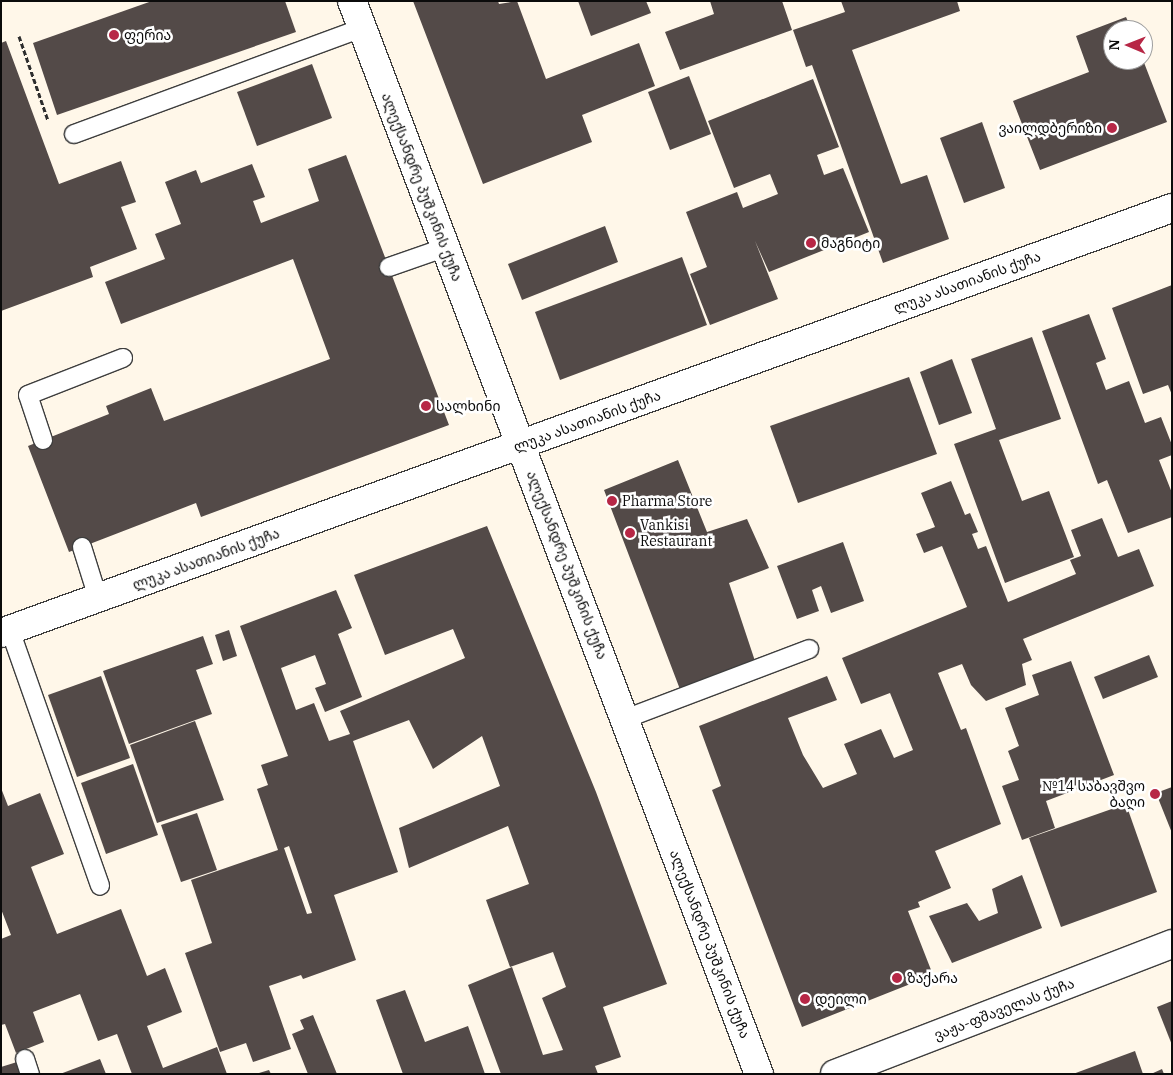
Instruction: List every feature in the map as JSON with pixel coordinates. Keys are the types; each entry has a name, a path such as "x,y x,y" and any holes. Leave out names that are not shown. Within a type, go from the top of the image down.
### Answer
{"street":[{"name":"ალექსანდრე პუშკინის ქუჩა","path":"352,1 444,248 521,445 759,1074"},
{"name":"ლუკა ასათიანის ქუჩა","path":"6,632 1172,208"},
{"name":"ვაჟა-ფშაველას ქუჩა","path":"836,1074 1172,944"}],"lane":[{"path":"74,134 362,28"},
{"path":"389,267 444,248"},
{"path":"43,440 28,395 123,358"},
{"path":"82,547 98,598"},
{"path":"6,632 100,886"},
{"path":"625,719 809,649"}],"path":[{"path":"19,36 55,141 74,134"}],"building":[{"path":"152,1 285,1 296,32 57,115 33,43"},
{"path":"413,1 498,1 499,4 517,1 546,79 639,43 655,86 582,115 592,142 483,184"},
{"path":"578,1 646,1 651,13 591,36"},
{"path":"710,1 782,1 792,30 680,70 665,32 714,14"},
{"path":"841,1 957,1 960,11 852,50 901,184 927,175 949,239 883,263 812,65 806,67 793,30 845,12"},
{"path":"1103,26 1103,70 1147,70 1167,122 1040,170 1013,101 1089,72 1076,36"},
{"path":"6,41 59,184 121,161 136,202 121,207 137,249 90,267 93,277 1,311 1,43"},
{"path":"312,64 332,118 257,146 237,92"},
{"path":"689,76 711,134 670,150 648,92"},
{"path":"813,79 839,147 817,155 824,175 843,168 869,232 769,272 755,241 778,299 710,325 690,274 707,267 686,212 737,192 743,208 778,194 770,174 734,188 708,121"},
{"path":"982,122 1005,188 964,203 940,138"},
{"path":"346,155 449,425 201,517 196,503 69,552 28,446 109,414 106,406 151,388 164,421 330,359 293,259 121,324 105,282 165,259 155,234 181,224 165,182 196,170 201,183 252,164 265,197 253,201 261,223 319,201 308,169"},
{"path":"605,226 618,262 522,300 508,264"},
{"path":"682,257 707,325 560,380 535,312"},
{"path":"1172,285 1172,395 1168,385 1143,394 1112,308"},
{"path":"1089,314 1106,359 1096,363 1106,390 1129,381 1145,423 1161,417 1172,445 1172,455 1159,460 1172,493 1172,517 1128,533 1107,480 1098,484 1042,331"},
{"path":"1032,337 1061,419 999,440 1022,501 1049,491 1074,557 1005,583 954,444 996,429 971,359"},
{"path":"952,359 972,413 939,425 920,372"},
{"path":"909,377 937,454 798,503 770,426"},
{"path":"678,460 707,532 747,519 769,568 729,583 756,664 681,692 604,490"},
{"path":"951,481 965,515 970,513 978,532 972,534 978,549 986,546 1008,602 1076,574 1070,560 1081,556 1071,530 1102,518 1118,557 1139,549 1154,586 1023,639 1032,660 1022,664 1026,685 986,701 971,685 962,664 938,673 961,730 966,728 1001,824 935,851 951,888 918,902 920,907 908,911 933,975 802,1027 712,790 721,786 699,726 827,676 837,700 788,718 803,755 823,788 857,774 844,744 881,729 894,758 913,750 890,693 861,704 842,658 967,607 942,546 924,553 916,534 935,527 921,493"},
{"path":"487,526 596,792 667,984 603,1007 621,1057 595,1066 598,1074 501,1074 468,985 512,967 543,1055 563,1050 542,998 566,987 553,952 510,967 486,900 529,884 508,826 409,868 399,828 500,786 482,736 433,769 409,720 353,741 398,872 334,895 356,960 303,979 301,975 269,986 291,1049 253,1062 246,1043 220,1052 185,953 212,943 191,880 278,850 257,789 268,785 261,765 288,756 240,626 336,590 352,628 338,634 362,697 325,712 315,688 326,684 315,655 281,668 296,710 314,703 329,741 350,734 340,711 465,658 453,629 385,655 354,575","holes":["289,846 312,913 307,914 284,848"]},
{"path":"843,542 864,601 831,613 821,586 812,590 819,611 797,619 777,566"},
{"path":"229,630 237,656 223,661 215,635"},
{"path":"203,636 213,664 196,670 212,714 129,744 103,671"},
{"path":"1149,655 1158,677 1103,699 1094,677"},
{"path":"1071,661 1114,775 1046,801 1055,828 1022,840 1002,786 1019,780 1008,751 1019,746 1005,708 1039,695 1032,675"},
{"path":"101,676 130,758 77,777 48,695"},
{"path":"195,721 224,800 157,823 130,745"},
{"path":"133,764 158,835 106,854 81,783"},
{"path":"1172,787 1172,833 1156,793"},
{"path":"1,788 8,806 40,793 64,854 31,867 57,934 121,909 147,976 165,968 182,1012 147,1026 163,1068 217,1047 227,1074 132,1074 117,1034 98,1041 80,994 33,1012 44,1042 16,1053 5,1024 1,1025 1,939 11,935 1,909"},
{"path":"1126,804 1157,892 1061,927 1029,838"},
{"path":"197,813 217,870 181,882 161,825"},
{"path":"1022,875 1042,928 952,963 929,916 967,903 979,921 998,913 992,889"},
{"path":"405,990 425,1042 468,1026 485,1074 403,1074 376,1000"},
{"path":"1172,1001 1172,1045 1157,1007"},
{"path":"313,1015 337,1074 308,1074 292,1034 304,1029 300,1020"},
{"path":"1135,1051 1143,1074 1073,1074"},
{"path":"100,1059 106,1074 60,1074"},
{"path":"17,1062 21,1074 1,1074 1,1067"},
{"path":"1162,1069 1164,1074 1151,1074"},
{"path":"269,1070 271,1074 259,1074 259,1073"}],"place":[{"name":"ფერია","path":"114,35"},
{"name":"ვაილდბერიზი","path":"1112,128"},
{"name":"მაგნიტი","path":"811,243"},
{"name":"სალხინი","path":"426,406"},
{"name":"Pharma Store","path":"612,501"},
{"name":"Vankisi Restaurant","path":"630,533"},
{"name":"№14 საბავშვო ბაღი","path":"1155,794"},
{"name":"ზაქარა","path":"897,978"},
{"name":"დეილი","path":"805,999"}]}
